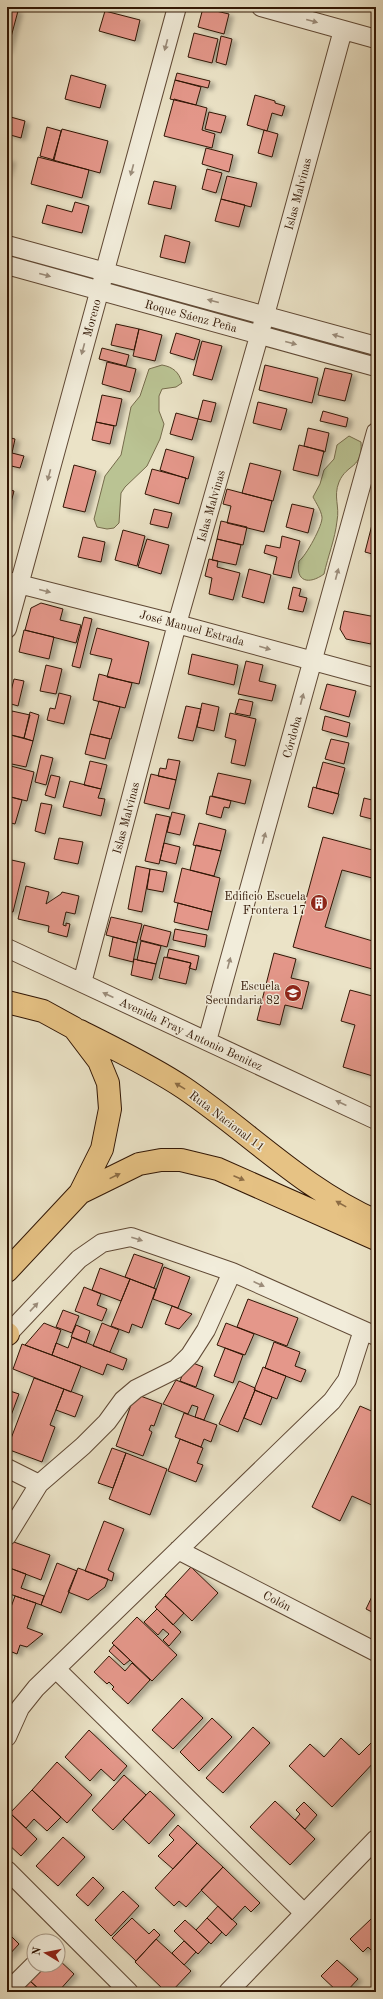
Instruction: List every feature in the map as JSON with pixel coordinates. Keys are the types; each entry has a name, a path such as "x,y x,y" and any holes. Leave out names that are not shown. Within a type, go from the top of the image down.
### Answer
{"highway":[{"name":"Ruta Nacional 11","path":"7,1002 43,1011 128,1056 183,1088 238,1128 310,1185 330,1198 376,1221"},
{"name":"Ruta Nacional 11","path":"7,1271 80,1193 102,1149 110,1110 108,1083 100,1061 74,1028"},
{"name":"Ruta Nacional 11","path":"80,1193 139,1164 161,1160 181,1160 218,1169 376,1239"}],"street":[{"name":"Moreno","path":"7,629 13,582 99,290 177,7"},
{"path":"261,7 376,39"},
{"name":"Islas Malvinas","path":"82,983 177,624 260,334 343,30"},
{"name":"Roque Sáenz Peña","path":"7,245 376,346"},
{"name":"Roque Sáenz Peña","path":"7,265 376,366"},
{"name":"Córdoba","path":"207,1042 376,432"},
{"name":"José Manuel Estrada","path":"13,582 177,624 376,678"},
{"name":"Avenida Fray Antonio Benitez","path":"7,948 376,1120"},
{"path":"7,1335 79,1259 102,1243 131,1237 232,1272 370,1333 347,1380 332,1401 36,1688 20,1708 7,1737"},
{"path":"7,1536 39,1484 106,1422 123,1400 136,1389 176,1369 190,1355 206,1330 232,1272"},
{"path":"7,1468 39,1484"},
{"name":"Colón","path":"178,1550 376,1652"},
{"path":"56,1669 304,1914"},
{"path":"228,1992 376,1839"},
{"path":"7,1870 60,1933"},
{"path":"66,1939 129,1992"},
{"path":"7,1992 26,1973"}],"green space":[{"path":"162,365 175,371 182,383 176,387 162,389 159,396 159,411 164,424 160,439 147,466 125,487 121,493 119,523 114,528 107,529 97,527 94,519 105,476 121,455 131,407 140,396 149,369"},
{"path":"349,436 361,442 360,457 357,462 342,476 337,487 338,516 324,574 313,580 304,580 299,573 299,561 314,540 322,521 321,512 313,497 320,484 324,470 334,459 337,445"}],"building":[{"path":"7,7 14,7 13,10 18,11 7,52"},
{"path":"203,8 229,14 224,34 198,27"},
{"path":"105,11 140,20 135,41 99,31"},
{"path":"194,33 218,39 212,63 188,57"},
{"path":"221,36 232,39 226,65 216,62"},
{"path":"177,73 210,81 208,88 175,80"},
{"path":"71,75 106,85 100,108 65,99"},
{"path":"175,80 201,87 196,105 170,99"},
{"path":"255,95 275,101 275,103 285,106 282,116 272,113 267,131 247,125"},
{"path":"174,99 207,108 202,130 215,134 212,148 164,136"},
{"path":"209,112 226,116 221,133 205,129"},
{"path":"7,116 25,121 21,138 7,134"},
{"path":"47,127 61,131 54,160 40,156"},
{"path":"62,129 108,141 100,173 53,160"},
{"path":"264,130 278,134 272,157 258,153"},
{"path":"206,148 233,155 229,172 202,164"},
{"path":"38,157 89,170 82,198 31,184"},
{"path":"7,159 11,160 7,175"},
{"path":"207,169 222,173 216,193 202,189"},
{"path":"227,176 257,183 251,207 221,199"},
{"path":"154,181 176,186 171,209 148,204"},
{"path":"221,199 245,205 239,227 215,221"},
{"path":"75,202 89,206 82,233 42,223 47,205 72,212"},
{"path":"165,235 190,242 185,263 160,257"},
{"path":"116,324 139,329 134,350 111,345"},
{"path":"139,329 162,335 155,361 133,356"},
{"path":"176,333 200,340 194,360 170,353"},
{"path":"202,341 222,346 212,380 193,375"},
{"path":"102,348 129,355 126,366 99,359"},
{"path":"107,362 136,369 130,392 102,384"},
{"path":"265,365 318,378 312,403 259,390"},
{"path":"325,368 352,374 345,401 318,395"},
{"path":"102,395 122,399 116,426 96,422"},
{"path":"203,400 216,403 211,422 198,419"},
{"path":"258,402 287,409 281,430 253,423"},
{"path":"323,411 348,418 346,427 320,421"},
{"path":"176,413 198,419 192,440 170,434"},
{"path":"96,422 114,426 110,444 92,440"},
{"path":"308,428 329,433 325,452 304,446"},
{"path":"7,437 15,439 12,453 24,456 20,468 7,465"},
{"path":"299,445 324,451 318,476 293,470"},
{"path":"166,449 194,457 188,479 160,470"},
{"path":"250,463 281,471 273,501 242,493"},
{"path":"74,465 96,471 85,512 63,507"},
{"path":"152,469 186,478 179,504 145,494"},
{"path":"7,489 14,491 7,518"},
{"path":"227,489 272,501 264,532 227,523 231,506 223,504"},
{"path":"292,504 314,509 308,533 286,527"},
{"path":"154,509 172,513 168,528 150,524"},
{"path":"374,517 376,517 376,555 365,552"},
{"path":"221,521 247,527 243,545 217,539"},
{"path":"123,530 145,536 137,566 115,560"},
{"path":"282,536 300,541 291,578 273,574 277,557 264,553 266,545 280,548"},
{"path":"83,537 105,542 101,562 78,557"},
{"path":"147,539 169,545 161,574 138,567"},
{"path":"217,539 241,545 236,565 212,560"},
{"path":"209,559 218,561 217,567 240,573 233,600 209,594 212,578 205,576"},
{"path":"249,569 271,575 264,603 242,597"},
{"path":"293,587 301,589 299,596 307,598 303,612 288,609"},
{"path":"41,603 63,609 60,620 81,625 76,643 25,630 31,608"},
{"path":"344,611 376,617 376,638 372,637 371,644 346,639 340,629"},
{"path":"84,617 92,619 80,668 72,666"},
{"path":"97,628 149,642 139,684 107,677 112,659 90,654"},
{"path":"24,630 54,637 49,659 19,652"},
{"path":"192,654 238,665 234,685 188,674"},
{"path":"246,661 263,665 259,681 276,685 272,701 238,694"},
{"path":"46,665 62,669 56,694 40,691"},
{"path":"99,674 132,683 125,708 93,700"},
{"path":"14,679 24,681 18,706 8,703"},
{"path":"327,684 356,691 349,717 320,709"},
{"path":"59,693 71,696 64,724 47,720 50,708 55,709"},
{"path":"239,699 253,702 250,716 235,713"},
{"path":"99,701 120,707 111,739 90,734"},
{"path":"202,703 219,707 214,731 197,727"},
{"path":"186,706 201,709 193,741 178,738"},
{"path":"12,711 30,715 24,738 7,734"},
{"path":"30,712 39,715 33,741 24,738"},
{"path":"230,713 256,719 245,766 231,763 236,740 225,737"},
{"path":"325,716 350,723 347,737 322,730"},
{"path":"7,734 33,741 26,767 7,763"},
{"path":"90,734 110,739 105,759 85,754"},
{"path":"331,739 349,743 344,764 325,759"},
{"path":"41,755 53,758 46,785 35,782"},
{"path":"168,759 180,761 176,780 158,776 160,768 166,769"},
{"path":"90,761 107,765 101,789 84,785"},
{"path":"323,762 345,768 338,794 316,788"},
{"path":"7,765 34,772 27,801 7,796"},
{"path":"218,773 251,780 245,804 212,796"},
{"path":"151,774 176,780 169,809 144,803"},
{"path":"51,775 60,777 55,798 45,795"},
{"path":"70,781 101,789 98,798 105,799 101,816 63,807"},
{"path":"313,787 339,794 333,814 308,807"},
{"path":"7,796 22,800 15,824 7,822"},
{"path":"210,796 231,801 229,808 224,807 221,818 206,814"},
{"path":"364,798 376,801 376,820 360,816"},
{"path":"41,803 52,805 45,834 35,831"},
{"path":"172,812 185,815 180,835 167,832"},
{"path":"156,814 170,817 159,864 145,861"},
{"path":"199,823 226,830 221,851 193,845"},
{"name":"Edificio Escuela Frontera 17","path":"323,837 376,851 376,879 342,870 325,927 376,942 376,970 293,947"},
{"path":"59,838 83,842 78,864 54,859"},
{"path":"164,843 180,847 176,864 160,860"},
{"path":"196,845 221,851 214,876 190,870"},
{"path":"7,859 25,863 13,912 7,911"},
{"path":"136,866 150,869 142,912 128,909"},
{"path":"182,868 220,878 212,912 174,902"},
{"path":"150,869 167,872 163,892 147,889"},
{"path":"26,886 49,892 46,904 62,892 79,896 75,914 66,912 63,925 66,926 66,923 70,924 67,937 48,932 49,926 18,919"},
{"path":"178,903 212,912 208,930 174,922"},
{"path":"111,917 142,924 137,943 106,935"},
{"path":"144,925 171,932 167,947 140,940"},
{"path":"175,929 207,935 205,947 173,940"},
{"path":"113,937 137,943 133,962 109,956"},
{"path":"141,941 161,946 156,964 137,960"},
{"path":"169,949 199,956 196,970 189,968 191,963 167,957"},
{"path":"274,953 296,959 291,978 309,982 302,1009 285,1005 280,1025 257,1020"},
{"path":"164,957 191,963 186,984 159,978"},
{"path":"134,959 156,964 152,980 131,975"},
{"path":"350,990 376,997 376,1077 343,1067 355,1025 341,1021"},
{"path":"134,1254 163,1264 154,1288 125,1277"},
{"path":"164,1267 190,1277 178,1308 153,1299"},
{"path":"100,1268 130,1279 121,1301 92,1290"},
{"path":"130,1279 156,1289 142,1328 132,1324 129,1333 111,1326"},
{"path":"84,1287 101,1294 97,1305 107,1309 102,1321 75,1311"},
{"path":"248,1299 298,1318 287,1346 237,1327"},
{"path":"172,1306 192,1314 179,1329 165,1324"},
{"path":"63,1310 79,1316 72,1333 56,1327"},
{"path":"44,1323 61,1330 52,1355 25,1345"},
{"path":"102,1323 119,1330 110,1352 93,1346"},
{"path":"226,1323 254,1334 245,1355 217,1345"},
{"path":"76,1325 90,1331 86,1343 71,1337"},
{"path":"72,1337 127,1359 123,1370 107,1364 103,1375 52,1355 56,1343 68,1348"},
{"path":"274,1342 300,1352 295,1366 306,1370 301,1382 265,1368"},
{"path":"22,1344 81,1366 71,1392 13,1369"},
{"path":"225,1348 243,1355 233,1383 214,1376"},
{"path":"188,1361 203,1367 196,1387 180,1381"},
{"path":"263,1367 286,1376 277,1399 254,1390"},
{"path":"34,1378 64,1389 50,1425 55,1427 42,1462 7,1449"},
{"path":"176,1380 214,1395 204,1420 195,1417 198,1407 192,1405 188,1414 163,1404"},
{"path":"239,1381 255,1388 255,1390 238,1432 219,1424"},
{"path":"64,1389 83,1396 75,1417 56,1410"},
{"path":"7,1390 19,1394 9,1421 7,1420"},
{"path":"255,1390 272,1397 261,1425 244,1418"},
{"path":"135,1394 162,1404 154,1426 151,1425 149,1430 152,1432 143,1456 116,1446"},
{"path":"360,1406 376,1413 376,1507 352,1496 340,1521 312,1507"},
{"path":"184,1413 217,1425 211,1442 204,1439 201,1447 175,1437"},
{"path":"180,1439 203,1448 197,1463 203,1465 196,1482 168,1471"},
{"path":"112,1448 126,1453 113,1488 98,1483"},
{"path":"126,1453 167,1469 150,1515 109,1499"},
{"path":"104,1521 124,1529 108,1570 114,1573 112,1581 85,1571"},
{"path":"11,1541 50,1555 41,1580 7,1567 7,1549"},
{"path":"57,1563 77,1571 61,1613 41,1605"},
{"path":"7,1567 26,1574 21,1588 44,1596 41,1605 7,1593"},
{"path":"191,1567 218,1593 192,1621 165,1595"},
{"path":"78,1568 108,1579 105,1587 88,1600 68,1592"},
{"path":"376,1588 376,1614 366,1609"},
{"path":"15,1596 36,1603 27,1628 43,1634 27,1647 20,1645 17,1654 7,1650 7,1618"},
{"path":"165,1596 184,1613 173,1625 155,1607"},
{"path":"157,1609 181,1632 169,1646 163,1640 169,1634 163,1629 158,1635 144,1622"},
{"path":"137,1617 177,1655 152,1681 112,1643"},
{"path":"114,1645 130,1660 124,1665 109,1651"},
{"path":"109,1656 125,1671 132,1663 150,1680 128,1704 112,1689 114,1687 109,1682 107,1684 94,1672"},
{"path":"182,1698 203,1718 173,1749 152,1730"},
{"path":"212,1718 232,1737 199,1771 180,1752"},
{"path":"253,1727 270,1743 223,1793 206,1778"},
{"path":"89,1730 127,1766 114,1781 101,1769 90,1781 65,1757"},
{"path":"341,1738 359,1755 372,1742 376,1746 376,1760 332,1807 289,1766 310,1744 324,1757"},
{"path":"57,1762 92,1795 67,1823 32,1790"},
{"path":"124,1775 146,1795 113,1830 92,1810"},
{"path":"32,1790 61,1817 47,1831 34,1819 26,1828 10,1813"},
{"path":"150,1791 175,1815 149,1844 123,1819"},
{"path":"275,1801 315,1839 290,1865 250,1827"},
{"path":"304,1802 317,1815 305,1829 295,1820 300,1814 296,1810"},
{"path":"10,1813 37,1839 21,1856 7,1843 7,1816"},
{"path":"178,1825 197,1843 173,1869 158,1856 174,1840 169,1835"},
{"path":"63,1837 85,1857 58,1886 36,1866"},
{"path":"197,1843 223,1867 186,1907 179,1901 174,1906 155,1888"},
{"path":"223,1867 260,1903 251,1912 245,1906 232,1920 201,1890"},
{"path":"93,1877 104,1888 88,1906 76,1895"},
{"path":"123,1891 139,1906 111,1936 95,1920"},
{"path":"218,1906 237,1924 226,1936 207,1918"},
{"path":"132,1918 149,1934 154,1929 160,1935 136,1961 112,1938"},
{"path":"207,1918 222,1932 211,1944 196,1930"},
{"path":"371,1919 376,1924 376,1955 368,1947 363,1952 350,1939"},
{"path":"185,1920 209,1942 198,1954 174,1931"},
{"path":"7,1932 19,1944 7,1957"},
{"path":"156,1939 191,1971 171,1992 166,1992 135,1962"},
{"path":"184,1941 196,1952 184,1965 172,1953"},
{"path":"337,1960 358,1979 346,1992 338,1992 321,1976"},
{"path":"66,1966 74,1974 58,1992 42,1992 30,1981 37,1973 66,1973"},
{"path":"27,1978 42,1992 19,1992"}],"place":[{"name":"Edificio Escuela Frontera 17","path":"319,903"},
{"name":"Escuela Secundaria 82","path":"293,993"}]}
